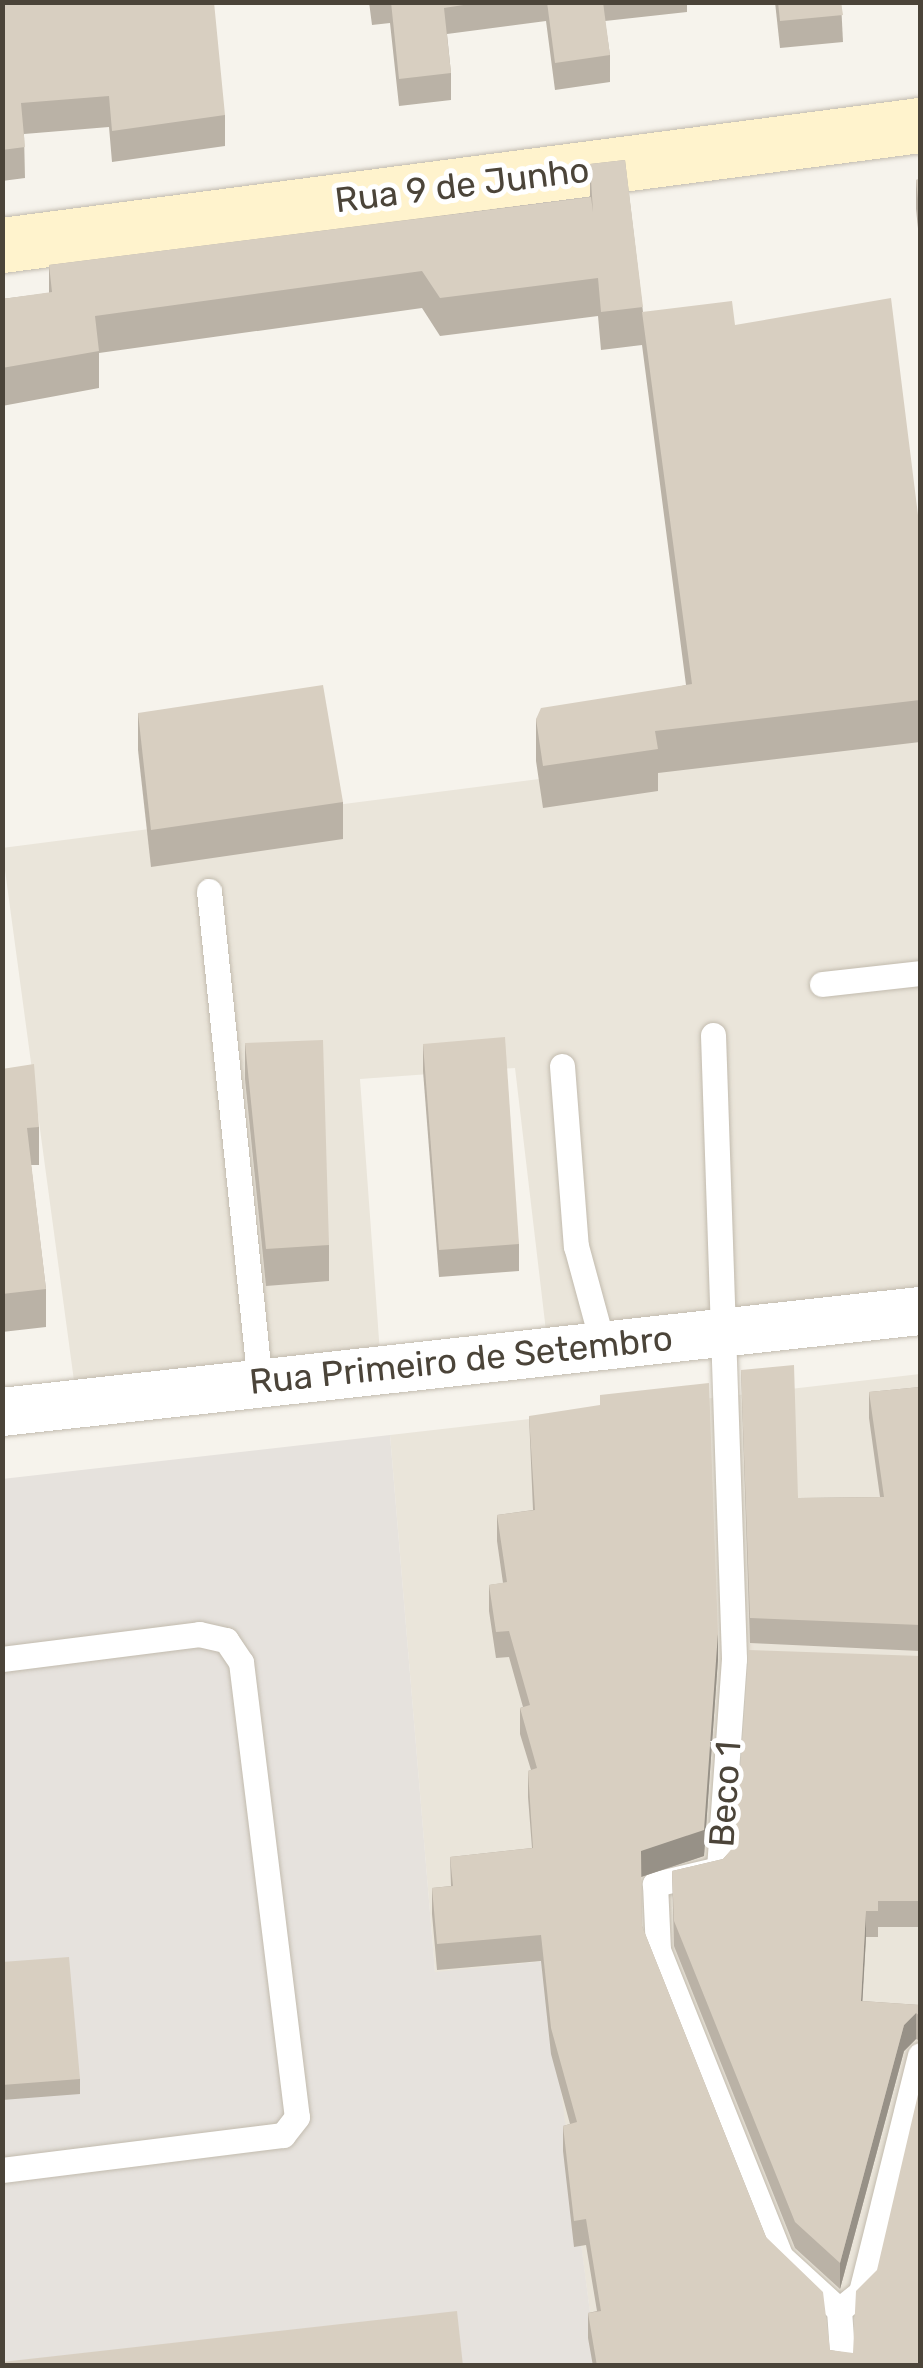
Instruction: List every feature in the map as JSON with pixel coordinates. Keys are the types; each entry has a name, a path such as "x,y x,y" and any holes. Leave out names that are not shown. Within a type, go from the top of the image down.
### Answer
{"street":[{"name":"Rua 9 de Junho","path":"2,244 920,125"},
{"name":"Rua Primeiro de Setembro","path":"2,1412 602,1342 920,1312"}],"lane":[{"path":"209,891 260,1382"},
{"path":"822,984 920,973"},
{"name":"Beco 1","path":"713,1035 719,1332 734,1659 719,1869 655,1884 658,1950 750,2188 782,2256 839,2310"},
{"path":"562,1066 576,1246 602,1342"},
{"path":"2,1658 199,1634 226,1640 241,1662 296,2117 283,2135 2,2170"},
{"path":"734,1659 772,1660"},
{"path":"843,2366 839,2310 860,2292 920,2055"}],"shaded area":[{"path":"920,730 920,1310 548,1348 515,1068 360,1079 381,1367 77,1403 2,848"},
{"path":"920,1374 920,2365 597,2365 543,1961 435,1973 390,1435"},
{"path":"390,1435 435,1972 544,1961 597,2365 3,2365 2,1479"}],"building":[{"path":"2,2 214,2 225,115 112,131 109,96 21,103 25,147 2,150"},
{"path":"391,2 483,2 444,8 451,73 399,79"},
{"path":"547,2 603,2 610,55 555,63"},
{"path":"778,2 841,2 843,15 780,21"},
{"path":"625,160 643,307 601,312 598,278 440,298 422,271 95,316 99,351 2,368 2,299 52,292 49,265 591,197 593,212 590,164"},
{"path":"920,179 920,219 916,180"},
{"path":"891,298 920,531 920,700 655,731 658,749 543,766 536,719 541,708 692,684 642,312 732,301 735,325"},
{"path":"323,685 343,802 151,830 138,713"},
{"path":"505,1037 519,1244 439,1250 423,1044"},
{"path":"323,1040 329,1245 266,1249 245,1043"},
{"path":"34,1064 39,1127 27,1128 46,1289 2,1294 2,1069"},
{"path":"794,1365 798,1498 884,1497 869,1392 920,1387 920,1625 750,1618 741,1370"},
{"path":"709,1383 718,1633 704,1830 641,1851 642,1926 766,2237 823,2292 830,2350 853,2353 856,2291 877,2270 920,2086 920,2366 597,2366 588,2313 601,2311 586,2219 574,2221 563,2126 577,2122 551,2028 541,1935 437,1944 432,1888 453,1886 450,1857 533,1848 528,1771 537,1768 520,1708 530,1705 509,1631 496,1632 489,1585 507,1582 497,1515 535,1510 529,1416 600,1405 600,1395"},
{"path":"749,1650 920,1656 920,1901 878,1901 878,1911 866,1911 861,2001 920,2005 920,2016 916,2013 904,2025 840,2263 795,2222 674,1921 672,1871 723,1859 735,1845"},
{"path":"69,1957 80,2079 2,2085 2,1962"},
{"path":"457,2311 463,2366 2,2366 2,2362"}]}
